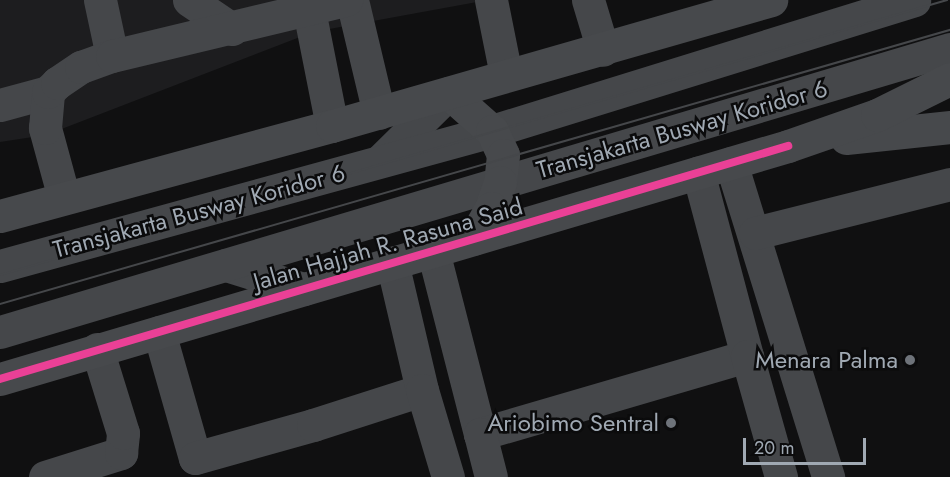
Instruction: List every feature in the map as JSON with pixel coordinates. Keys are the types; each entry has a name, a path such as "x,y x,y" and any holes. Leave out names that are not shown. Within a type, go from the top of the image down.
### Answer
{"main road":[{"path":"0,216 332,126 771,0"},
{"name":"Jalan Hajjah R. Rasuna Said","path":"0,379 788,146 877,116 950,79"},
{"path":"449,93 492,131 503,155 500,182 492,208 474,239"},
{"name":"Jalan Hajjah R. Rasuna Said","path":"788,146 950,127"}],"lane":[{"path":"100,0 112,56"},
{"path":"189,0 232,29"},
{"path":"0,105 48,92 81,67 112,56 346,0"},
{"path":"352,0 379,112"},
{"path":"491,0 506,75"},
{"path":"588,0 603,50"},
{"name":"Transjakarta Busway Koridor 6","path":"0,266 492,131 914,0"},
{"path":"309,10 332,126"},
{"name":"Transjakarta Busway Koridor 6","path":"0,332 950,49"},
{"path":"48,92 45,128 64,198"},
{"path":"379,162 449,93"},
{"path":"737,162 828,477"},
{"path":"699,172 781,477"},
{"path":"759,232 950,184"},
{"path":"433,251 491,477"},
{"path":"392,262 422,390 448,477"},
{"path":"226,265 303,289"},
{"path":"159,332 197,467 422,390"},
{"path":"45,477 121,453 123,433 97,349"},
{"path":"480,434 747,356"}],"shaded area":[{"path":"0,0 488,0 313,32 46,135 0,142"}],"tram line":[{"path":"0,275 947,0"},
{"path":"0,304 950,30"}],"cycle path":[{"path":"0,379 788,146"}],"place":[{"name":"Menara Palma","path":"910,360"},
{"name":"Ariobimo Sentral","path":"671,423"}]}
